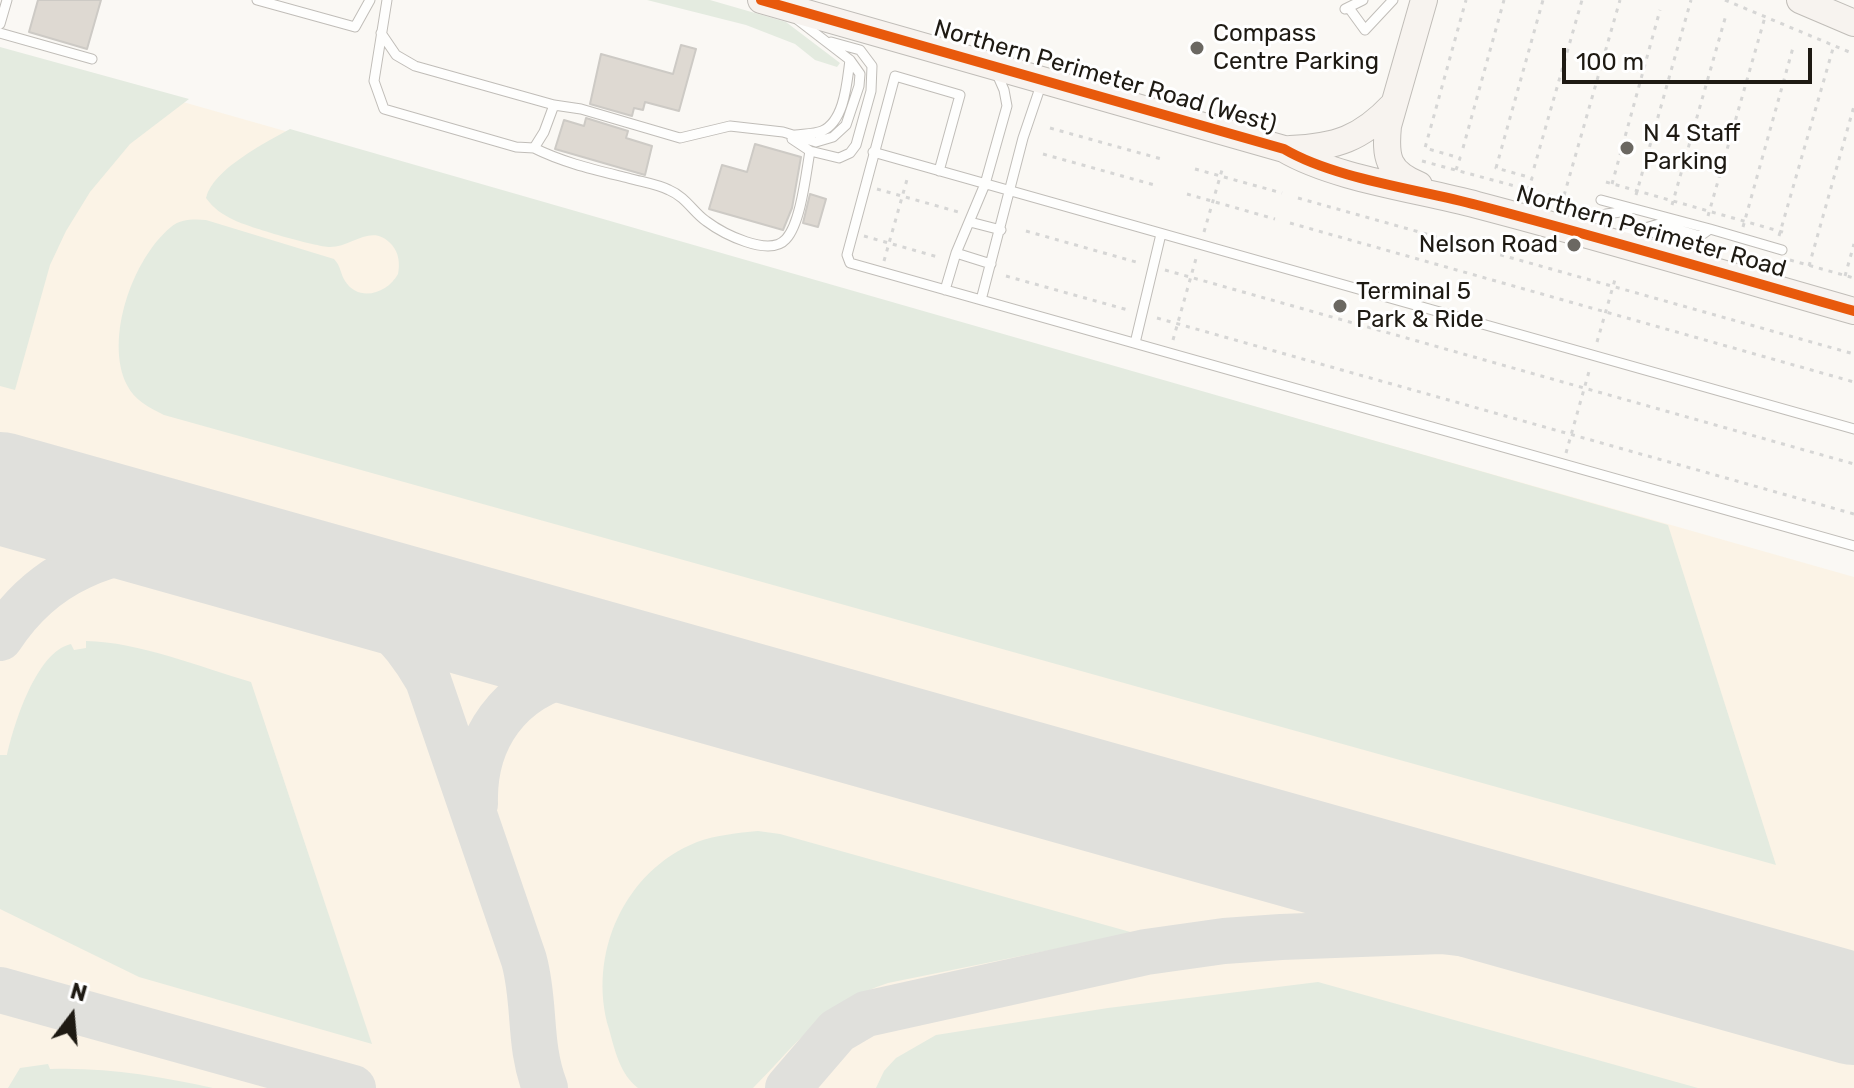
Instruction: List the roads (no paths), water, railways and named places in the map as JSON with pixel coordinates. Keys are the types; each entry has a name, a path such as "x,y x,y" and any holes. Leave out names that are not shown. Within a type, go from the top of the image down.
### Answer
{"street":[{"path":"1424,0 1393,105 1386,143 1387,154 1398,175 1436,194"},
{"path":"1800,0 1854,23"},
{"name":"Northern Perimeter Road (West)","path":"772,3 1284,149 1301,159 1399,188 1436,194"},
{"path":"1284,149 1315,148 1346,141 1361,133 1393,105"},
{"name":"Northern Perimeter Road","path":"1436,194 1854,311"}],"lane":[{"path":"0,24 7,0"},
{"path":"257,0 355,27 370,0"},
{"path":"308,14 311,0"},
{"path":"387,0 374,81 384,109 516,147 534,148 574,165 664,187 689,202 702,219 746,242 778,245 787,239 799,204 810,151"},
{"path":"1363,0 1347,9 1365,30 1393,0"},
{"path":"381,33 396,55 415,66 680,138 730,126 787,134 816,142 833,137 846,125 860,74 850,60 772,3"},
{"path":"0,33 92,59"},
{"path":"787,134 810,151 839,158 850,153 856,145 871,91 872,66 860,50 826,41"},
{"path":"945,290 967,218 985,184 1007,106 993,65"},
{"path":"939,171 960,95 895,76 847,255 850,263 1854,546"},
{"path":"981,300 1032,105 1043,79"},
{"path":"534,148 554,105"},
{"path":"873,152 1854,429"},
{"path":"1601,200 1708,224 1740,238 1782,250"},
{"path":"1571,230 1606,214 1640,210"},
{"path":"967,218 1001,230"},
{"path":"1606,240 1641,229 1675,239 1700,236 1708,224"},
{"path":"1135,343 1161,234"},
{"path":"956,253 991,264"}],"place":[{"name":"Compass Centre Parking","path":"1197,48"},
{"name":"N 4 Staff Parking","path":"1627,148"},
{"name":"Nelson Road","path":"1574,245"},
{"name":"Terminal 5 Park & Ride","path":"1340,306"}]}
